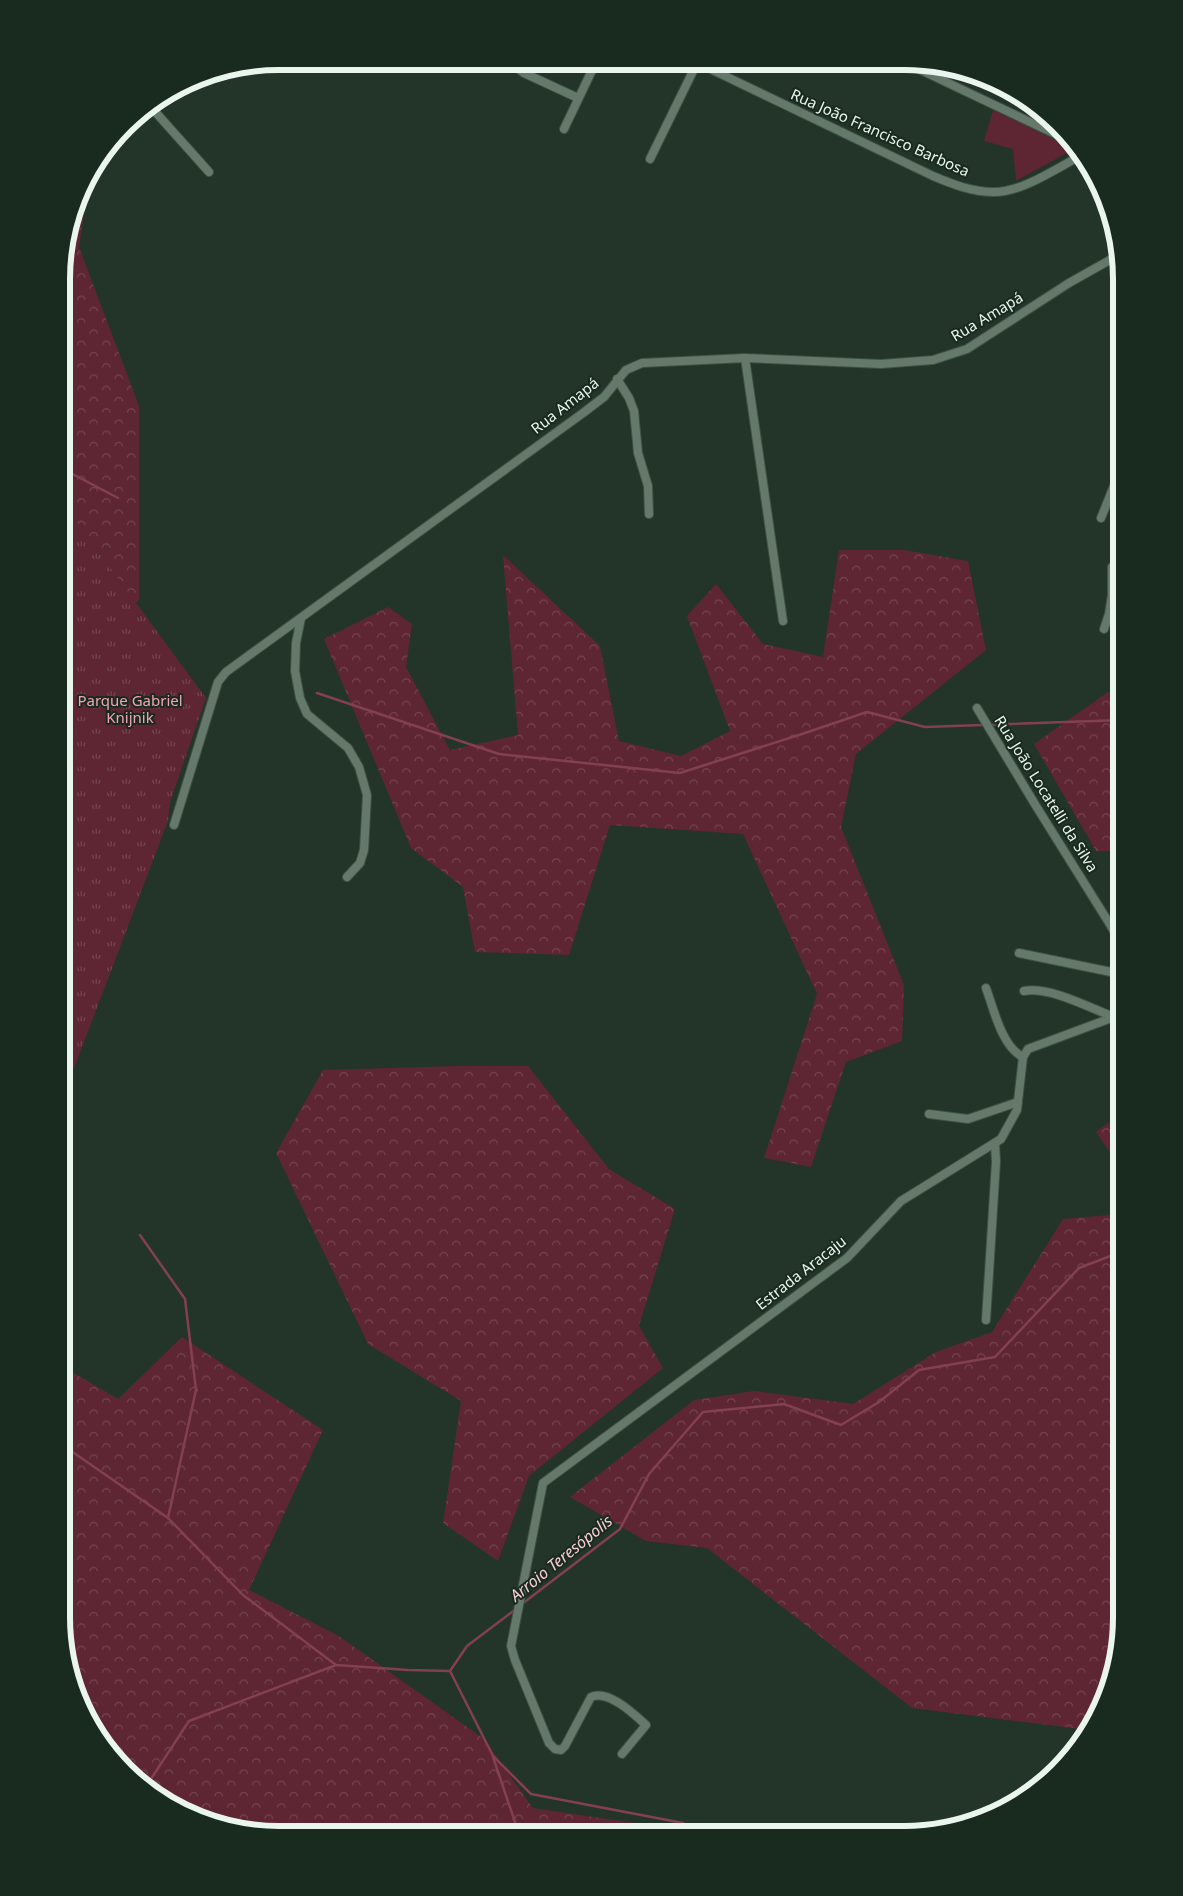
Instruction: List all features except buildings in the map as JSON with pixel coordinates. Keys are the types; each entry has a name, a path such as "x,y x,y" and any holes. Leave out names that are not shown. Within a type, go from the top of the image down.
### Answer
{"street":[{"path":"520,70 578,98"},
{"path":"564,129 592,70"},
{"path":"650,159 694,70"},
{"name":"Rua João Francisco Barbosa","path":"712,70 925,172 962,187 993,192 1010,190 1037,179 1075,159"},
{"path":"922,71 1054,134"},
{"path":"155,111 209,172"},
{"name":"Rua Amapá","path":"174,825 218,682 226,672 583,413 604,397 626,370 642,364 745,358 881,364 933,360 967,350 1069,283 1112,259"},
{"path":"745,358 783,621"},
{"path":"617,380 629,398 634,411 638,453 648,486 649,514"},
{"path":"1101,518 1113,488"},
{"path":"1104,629 1112,595 1113,566"},
{"path":"301,618 296,643 295,671 300,698 307,714 348,748 359,767 367,794 364,850 360,863 347,877"},
{"name":"Rua João Locatelli da Silva","path":"977,708 1030,798 1113,930"},
{"path":"1019,953 1113,972"},
{"path":"986,988 1006,1041 1012,1050 1024,1057 1028,1049 1113,1019"},
{"path":"1024,992 1034,989 1048,992 1113,1015"},
{"name":"Estrada Aracaju","path":"622,1754 646,1726 628,1709 607,1697 596,1695 590,1697 565,1746 560,1750 555,1749 549,1743 515,1660 511,1646 544,1483 847,1258 901,1201 1001,1139 1017,1110 1024,1057"},
{"path":"929,1114 968,1119 1018,1102"},
{"path":"986,1320 996,1162 995,1143"}],"green space":[{"path":"993,110 1063,144 1070,151 1016,181 1013,149 984,141"},
{"path":"86,198 79,247 139,406 139,600 79,658 70,658 70,265 77,225"},
{"name":"Parque Gabriel Knijnik","path":"73,517 206,698 170,802 168,821 70,1079 70,519"},
{"path":"839,550 904,550 968,561 986,650 856,754 841,827 904,985 902,1041 846,1062 811,1167 764,1158 817,994 743,834 610,825 569,955 475,952 463,887 411,848 324,639 388,607 412,624 406,667 450,750 518,735 503,555 600,646 619,741 681,756 730,731 687,616 716,584 763,644 823,657"},
{"path":"1108,692 1113,692 1113,851 1096,851 1034,744"},
{"path":"528,1066 609,1169 675,1209 639,1326 663,1368 529,1476 498,1561 443,1523 461,1401 368,1344 276,1153 323,1070"},
{"path":"1113,1119 1113,1156 1096,1132"},
{"path":"1113,1215 1113,1631 1109,1658 1102,1684 1081,1729 912,1708 707,1548 646,1541 570,1497 694,1400 754,1391 853,1404 936,1352 992,1332 1063,1219"},
{"path":"182,1337 323,1430 249,1590 339,1636 484,1739 533,1808 642,1824 643,1826 265,1826 238,1822 212,1815 174,1798 152,1783 122,1755 98,1722 86,1697 77,1671 70,1631 70,1371 118,1399"}],"waterway":[{"path":"70,473 118,498"},
{"path":"317,693 499,754 680,773 867,712 925,727 1113,720"},
{"path":"140,1235 185,1299 196,1390 168,1518"},
{"name":"Arroio Teresópolis","path":"522,1604 620,1529 649,1474 703,1412 784,1404 841,1425 879,1402 919,1370 995,1357 1079,1268 1113,1255"},
{"path":"70,1450 168,1518 243,1595 336,1665"},
{"name":"Arroio Teresópolis","path":"150,1781 189,1721 336,1665 450,1671 467,1646 516,1609"},
{"path":"450,1671 493,1756 531,1794 683,1823 688,1826"},
{"path":"493,1757 516,1826"}]}
